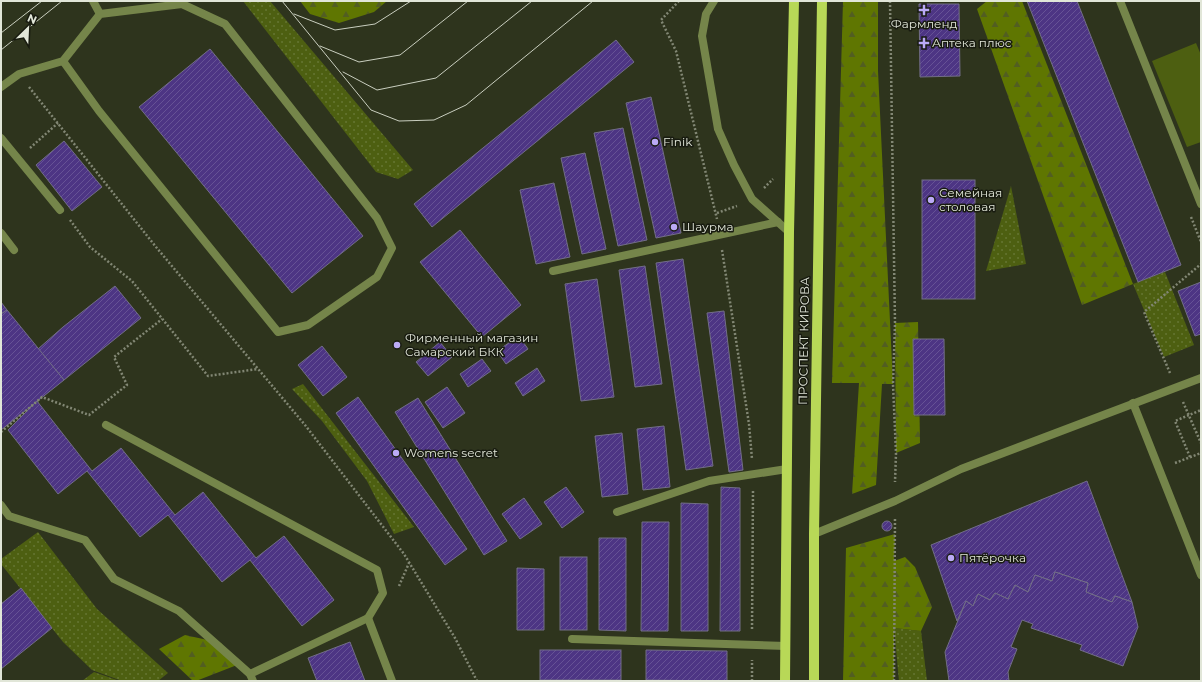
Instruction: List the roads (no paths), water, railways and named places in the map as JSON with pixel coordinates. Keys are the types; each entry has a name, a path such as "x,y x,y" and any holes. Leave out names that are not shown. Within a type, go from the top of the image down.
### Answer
{"main road":[{"name":"ПРОСПЕКТ КИРОВА","path":"785,681 789,232 794,1"},
{"name":"ПРОСПЕКТ КИРОВА","path":"814,681 814,534 822,1"}],"street":[{"path":"93,1 100,14"},
{"path":"714,1 706,14 702,36 718,129 734,165 752,199 789,232"},
{"path":"1120,1 1201,204"},
{"path":"1,86 20,74 63,61 100,14 182,4 225,24 377,218 392,248 377,277 308,325 278,332 99,111 63,61"},
{"path":"1,138 60,210"},
{"path":"553,272 778,222"},
{"path":"1,233 14,250"},
{"path":"814,534 895,501 961,469 1201,378"},
{"path":"1133,403 1201,575"},
{"path":"1,505 9,516 85,540 114,579 179,611 251,678 368,618 383,593 377,570 106,425"},
{"path":"617,512 709,481 787,470"},
{"path":"368,618 392,681"},
{"path":"572,639 786,646"}],"tram line":[{"path":"1,33 42,1"},
{"path":"1,50 62,1"},
{"path":"282,1 371,110 399,121 434,120 466,105 593,1"},
{"path":"294,14 335,30 375,24 411,1"},
{"path":"320,46 359,62 400,55 468,1"},
{"path":"343,72 377,90 436,78 532,1"}],"place":[{"name":"Фармленд","path":"924,10"},
{"name":"Аптека плюс","path":"924,43"},
{"name":"Finik","path":"655,142"},
{"name":"Семейная столовая","path":"931,200"},
{"name":"Шаурма","path":"674,227"},
{"name":"Фирменный магазин Самарский БКК","path":"397,345"},
{"name":"Womens secret","path":"396,453"},
{"name":"Пятёрочка","path":"951,558"}]}
